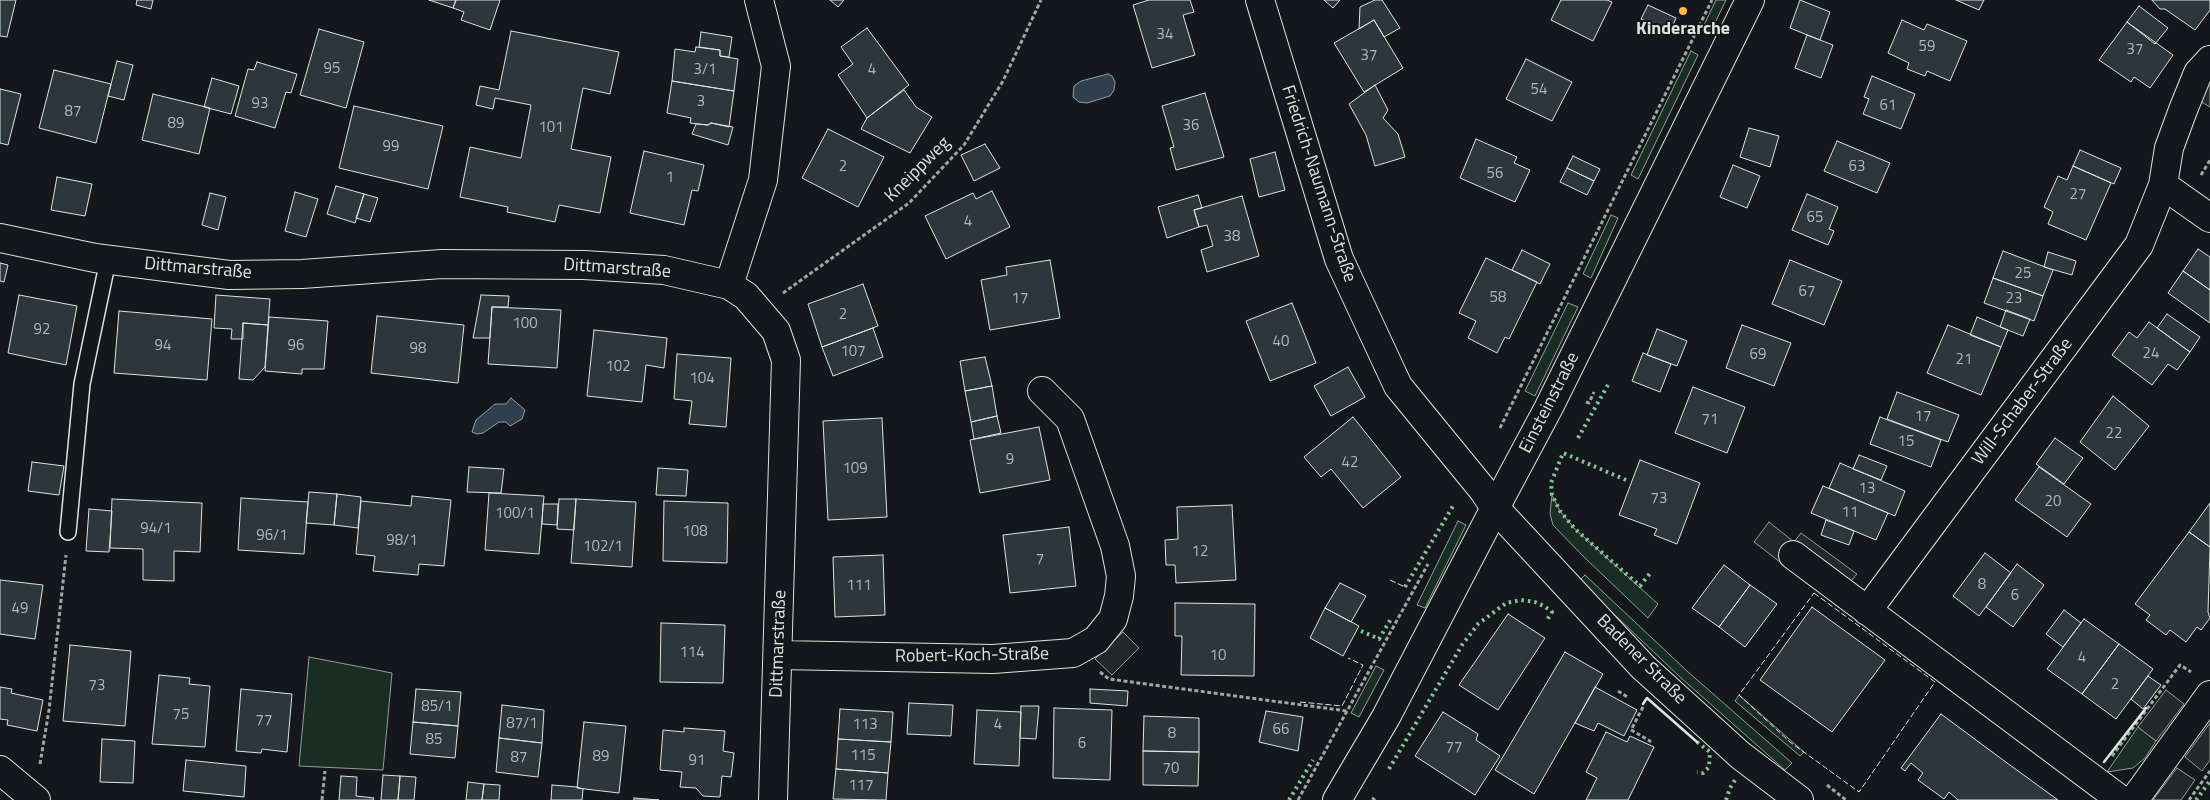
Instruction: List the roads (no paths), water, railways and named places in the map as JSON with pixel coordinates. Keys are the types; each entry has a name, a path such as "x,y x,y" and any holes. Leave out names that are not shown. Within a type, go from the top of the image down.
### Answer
{"street":[{"path":"729,285 763,180 776,66 759,0"},
{"name":"Friedrich-Naumann-Straße","path":"1260,0 1343,267 1398,386 1483,490 1494,508"},
{"name":"Einsteinstraße","path":"1337,800 1386,717 1494,508 1554,399 1750,0"},
{"name":"Will-Schaber-Straße","path":"1868,611 2139,245 2163,185 2169,148 2183,110 2198,74 2210,60"},
{"path":"2163,185 2210,218"},
{"name":"Dittmarstraße","path":"0,238 108,260 229,276 302,274 442,264 584,265 664,270 729,285 746,296 776,331 786,360 779,655 773,800"},
{"name":"Robert-Koch-Straße","path":"779,655 992,660 1072,653 1096,640 1113,619 1119,596 1121,576 1116,546 1070,419 1042,391"},
{"name":"Badener Straße","path":"1494,508 1643,667 1740,755 1799,800"},
{"path":"1793,555 2121,800"},
{"path":"2134,800 2203,685"},
{"path":"0,770 34,798"}],"lane":[{"path":"68,532 82,384 108,260"}],"water":[{"path":"1108,74 1112,76 1115,82 1114,90 1110,96 1087,103 1079,102 1073,97 1074,86 1081,81"},
{"path":"511,398 525,410 522,419 510,426 506,422 499,422 483,433 477,434 472,432 476,420 495,404 506,404"}],"place":[{"name":"Kinderarche","path":"1683,11"}]}
